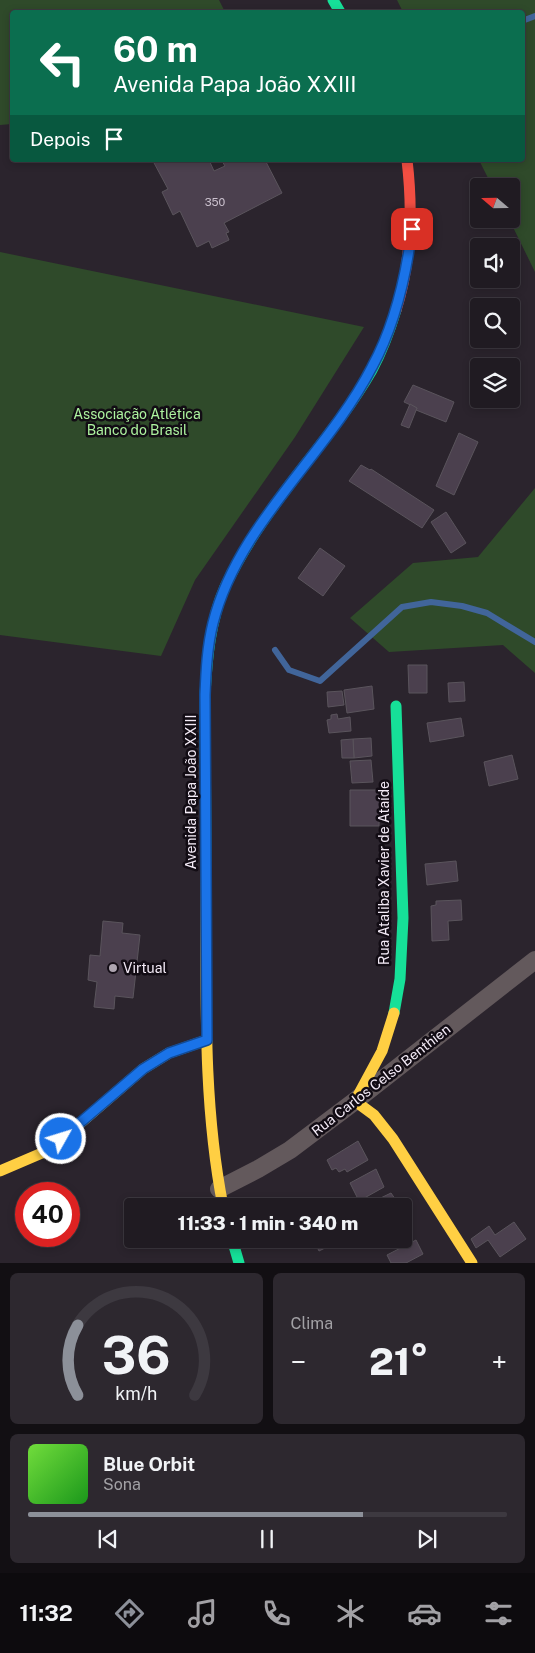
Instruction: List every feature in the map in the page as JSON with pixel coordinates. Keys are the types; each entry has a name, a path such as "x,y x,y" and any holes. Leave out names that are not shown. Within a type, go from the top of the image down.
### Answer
{"main road":[{"name":"Avenida Papa João XXIII","path":"221,1198 210,1118 207,1040 205,695 207,654 213,624 228,582 244,552 269,513 354,398 373,367 387,334 408,262 412,229 411,192 407,162"},
{"name":"Rua Ataliba Xavier de Ataíde","path":"355,1101 374,1071 384,1045 393,1019 398,989 402,943 402,891 396,706"},
{"path":"0,1171 49,1150 143,1069 169,1053 207,1040"},
{"path":"355,1101 374,1116 393,1139 472,1263"},
{"path":"235,1248 239,1263"}],"street":[{"name":"Rua Carlos Celso Benthien","path":"219,1189 290,1150 535,960"}],"green space":[{"path":"0,0 219,0 224,10 10,10 10,124 0,125"},
{"path":"397,0 535,0 535,272 520,238 513,228 520,228 520,178 488,178 480,162 525,162 525,10 402,10"},
{"name":"Associação Atlética Banco do Brasil","path":"0,252 364,327 295,437 195,580 161,656 0,635"},
{"path":"535,488 535,673 503,645 389,652 350,618 413,563 478,557"}],"building":[{"path":"154,162 210,162 214,171 225,166 223,162 266,162 282,193 224,223 229,232 226,233 229,240 212,248 209,241 197,247 180,211 173,215 162,192 168,189"},
{"path":"413,385 454,402 446,422 416,410 417,408 404,402"},
{"path":"410,404 417,408 409,428 401,425"},
{"path":"459,433 478,442 454,495 436,486"},
{"path":"361,465 371,469 434,510 422,528 349,481"},
{"path":"446,512 466,543 451,553 431,522"},
{"path":"320,548 345,566 323,596 298,578"},
{"path":"408,665 427,665 427,693 409,693"},
{"path":"464,682 465,701 449,702 448,683"},
{"path":"372,686 374,709 347,713 344,690"},
{"path":"342,691 344,705 328,707 327,692"},
{"path":"337,714 338,719 350,717 351,731 329,733 327,720 331,719 331,715"},
{"path":"461,718 464,736 430,742 427,723"},
{"path":"371,738 372,756 354,758 353,739"},
{"path":"353,739 354,758 342,758 341,740"},
{"path":"512,755 518,779 489,786 484,762"},
{"path":"371,760 373,782 352,783 350,761"},
{"path":"350,790 380,790 379,826 350,826"},
{"path":"456,861 458,881 427,885 425,864"},
{"path":"461,900 462,920 448,921 449,940 432,941 431,906 436,905 436,901"},
{"name":"Virtual","path":"103,921 123,923 122,933 140,935 133,998 115,996 114,1009 94,1007 97,982 88,980 90,955 100,956"},
{"path":"358,1141 368,1160 347,1172 345,1169 339,1172 336,1168 332,1170 327,1160"},
{"path":"376,1169 384,1187 364,1198 358,1198 350,1183"},
{"path":"391,1193 394,1198 381,1198"},
{"path":"514,1222 526,1239 500,1257 488,1240 476,1248 471,1239 489,1226 495,1235"},
{"path":"416,1240 423,1254 406,1263 391,1263 387,1255 401,1248 412,1248 412,1242"}],"waterway":[{"path":"525,20 535,16"},
{"path":"275,650 289,670 320,681 402,607 431,602 462,606 487,613 535,642"}],"traffic: fast":[{"path":"333,0 339,10"},
{"path":"206,866 205,695 210,640 220,600 240,558 257,530 336,425 372,370 386,340 396,310"},
{"path":"394,1013 400,979 403,918 396,706"},
{"path":"235,1248 239,1263"}],"traffic: slow":[{"path":"206,866 208,1079 211,1122 222,1198"},
{"path":"394,1013 382,1051 355,1101 374,1115 393,1139 472,1263"},
{"path":"0,1171 49,1150 143,1069 169,1053 207,1040"}],"traffic: jam":[{"path":"396,310 405,273 410,235 407,162"}],"place":[{"name":"Virtual","path":"113,968"}],"route":[{"path":"61,1139 143,1069 169,1053 207,1040 205,695 207,654 213,624 228,582 244,552 269,513 354,398 373,367 399,298 408,262 412,229"}]}
